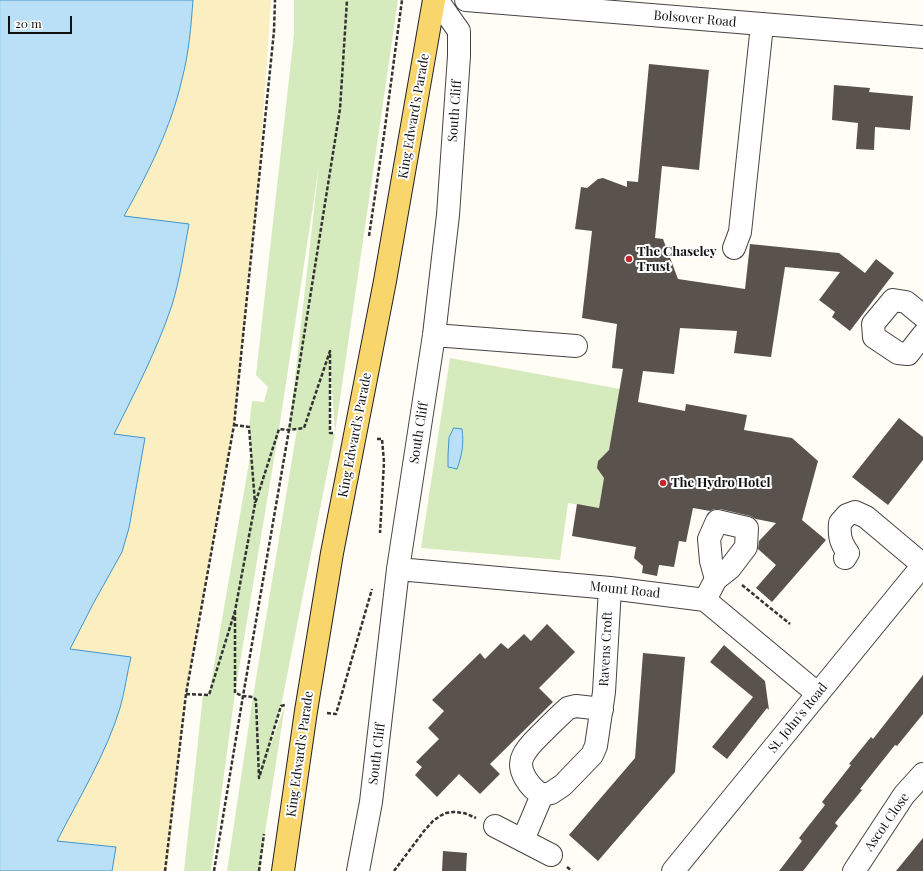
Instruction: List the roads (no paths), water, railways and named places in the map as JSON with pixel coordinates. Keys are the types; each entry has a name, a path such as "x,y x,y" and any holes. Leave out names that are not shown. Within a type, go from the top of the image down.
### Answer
{"main road":[{"name":"King Edward's Parade","path":"283,871 306,712 332,553 386,281 434,0"}],"street":[{"name":"South Cliff","path":"358,871 371,802 398,569 434,335 448,215 459,56 459,31 437,0"},
{"name":"Bolsover Road","path":"466,0 923,37"},
{"path":"734,248 740,232 762,24"},
{"path":"923,316 906,302 893,300 873,324 874,337 898,354 908,354 923,335"},
{"path":"434,335 576,346"},
{"path":"845,558 848,553 842,545 839,534 840,522 847,515 855,512 866,518 923,565"},
{"name":"St. John's Road","path":"674,871 923,565"},
{"name":"Mount Road","path":"398,569 610,588 705,600"},
{"path":"721,575 705,600 818,694"},
{"name":"Ravens Croft","path":"542,795 551,793 564,785 592,754 596,746 604,692 610,588"},
{"path":"523,840 542,795 534,790 524,775 521,764 523,756 530,745 568,708 576,706 602,709"},
{"name":"Ascot Close","path":"854,871 904,796 923,774"},
{"path":"495,826 551,855"}],"water":[{"path":"0,0 193,0 186,59 172,115 150,167 124,216 189,224 182,265 172,305 160,338 114,434 145,438 129,528 122,552 70,649 131,657 122,702 114,725 92,776 57,841 116,847 112,871 0,871"},
{"path":"454,428 462,429 463,434 462,449 457,469 448,467 449,438"}],"place":[{"name":"The Chaseley Trust","path":"629,259"},
{"name":"The Hydro Hotel","path":"663,483"}]}
